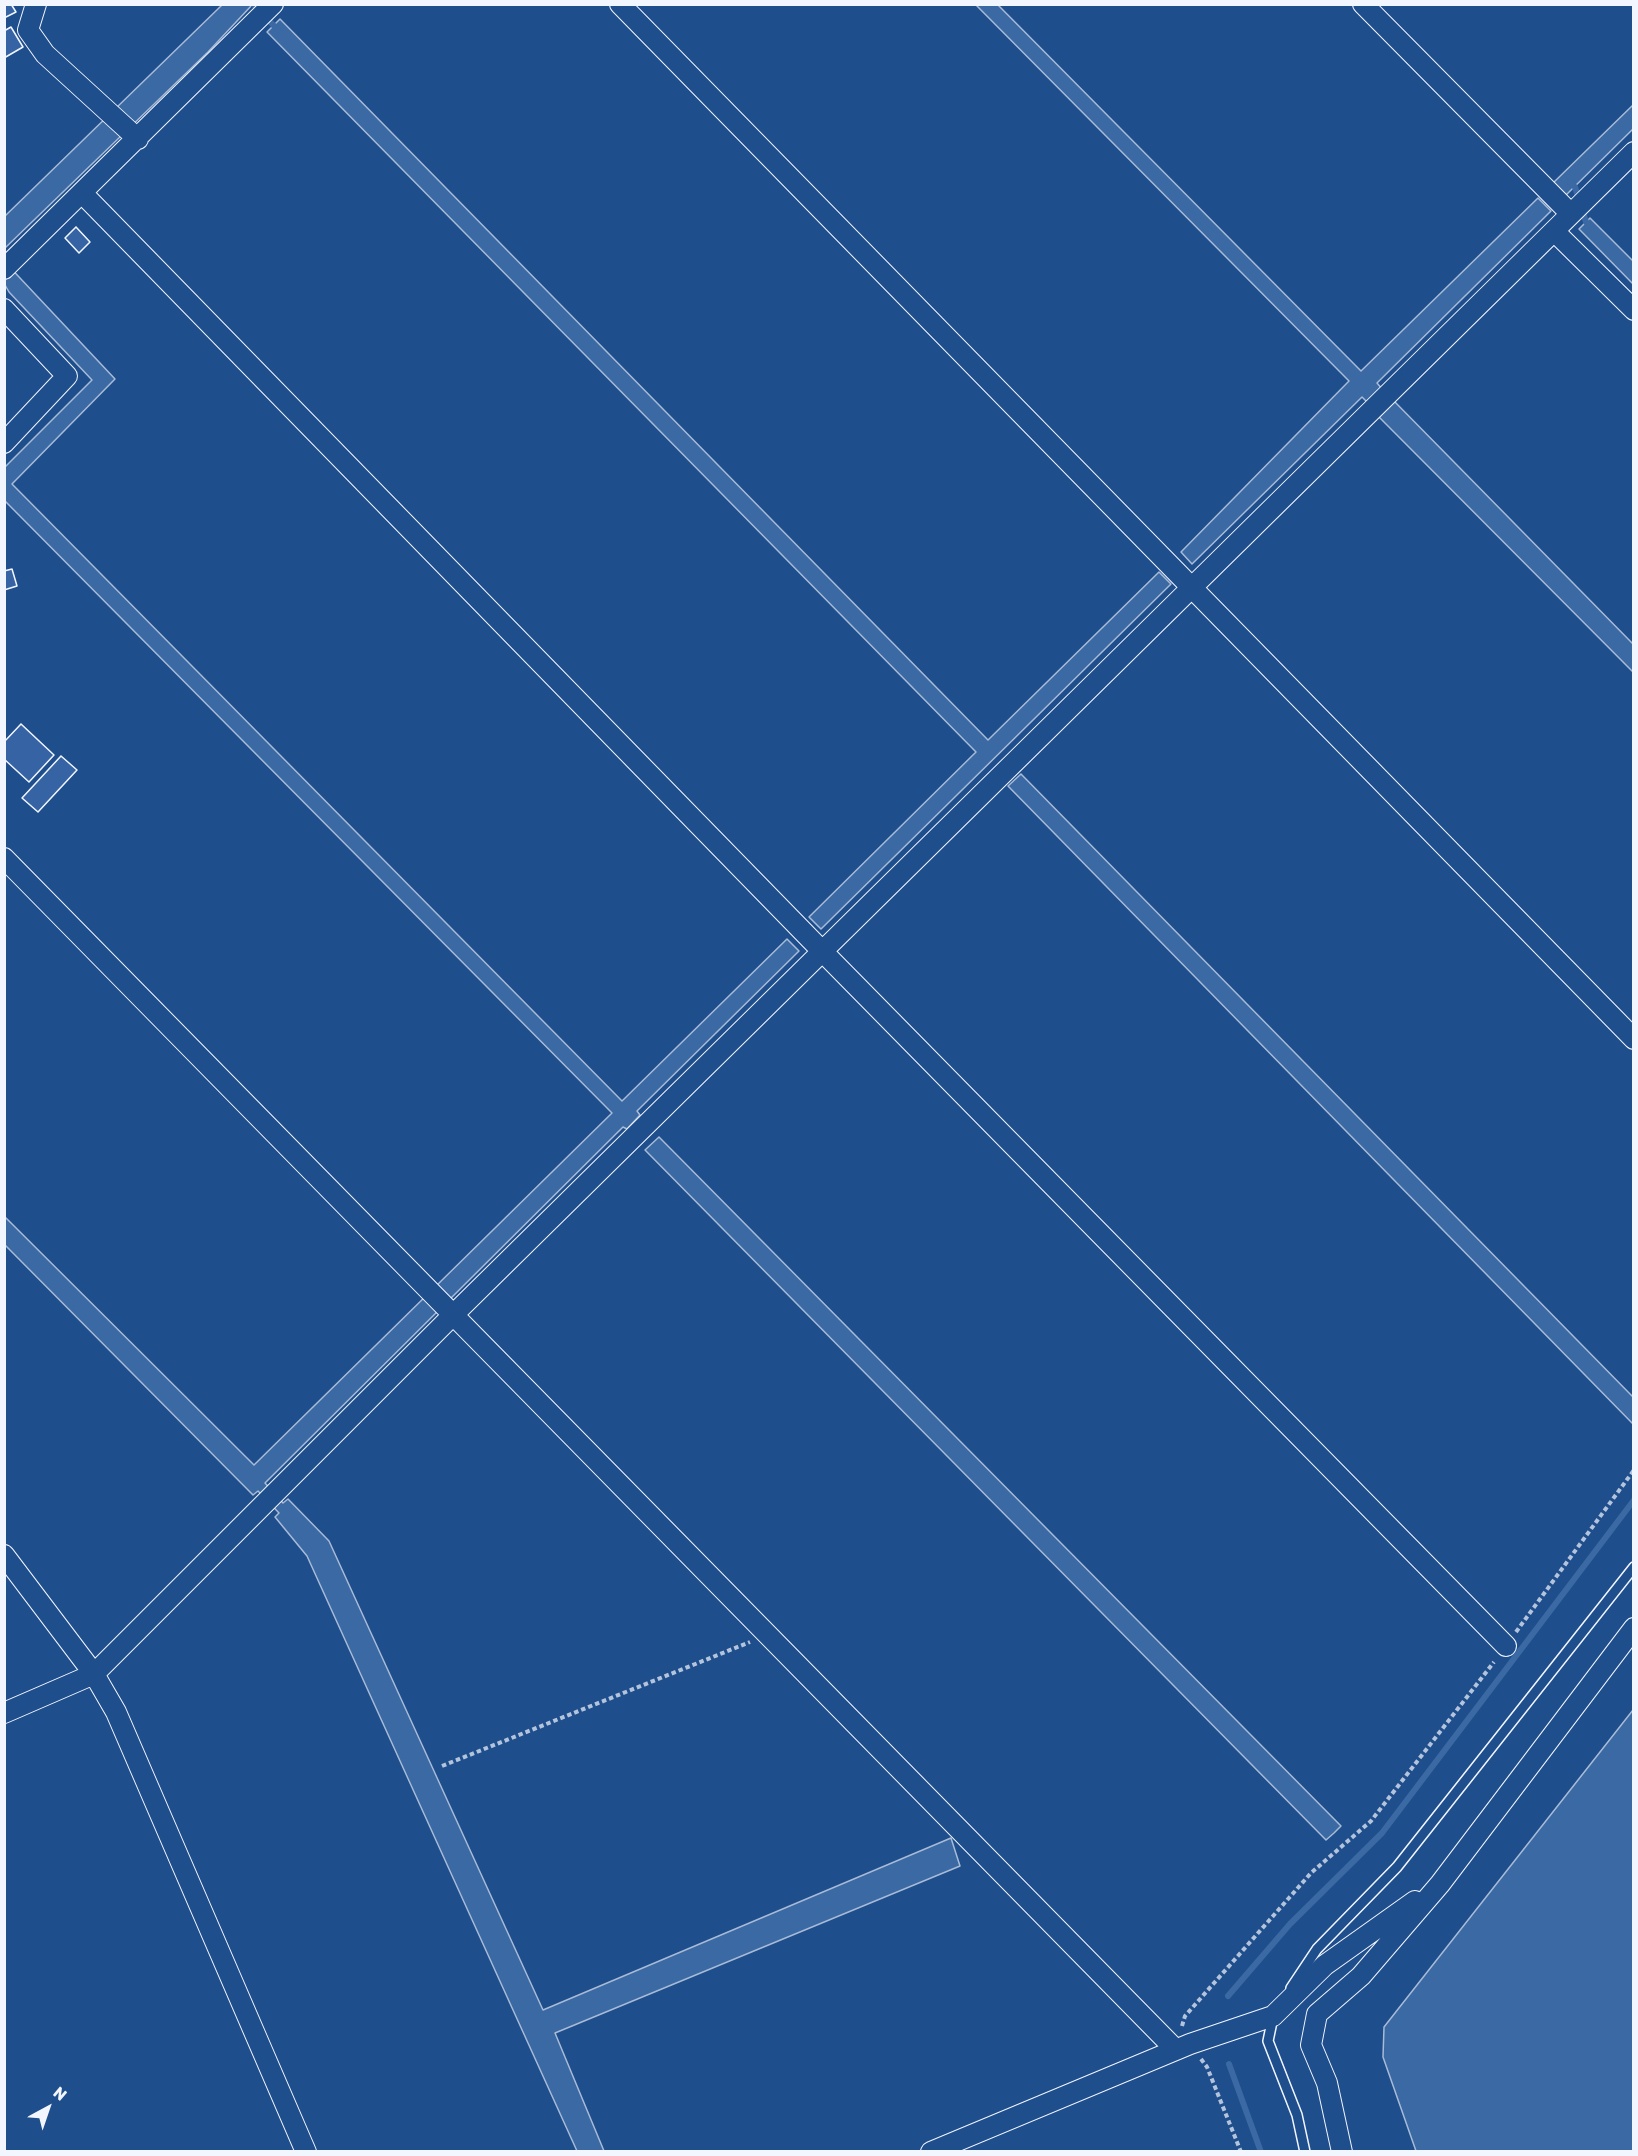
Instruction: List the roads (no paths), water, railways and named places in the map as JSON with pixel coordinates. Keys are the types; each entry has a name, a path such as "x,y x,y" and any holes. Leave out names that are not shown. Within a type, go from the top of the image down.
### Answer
{"street":[{"path":"36,4 28,30 45,54 138,139"},
{"path":"620,4 1634,1039"},
{"path":"1363,4 1568,203"},
{"path":"8,265 83,194 267,11"},
{"path":"4,1713 93,1674 822,951 1555,232 1568,203 1634,152"},
{"path":"83,194 822,951 1506,1646"},
{"path":"1555,232 1634,310"},
{"path":"4,309 68,376 4,443"},
{"path":"4,858 767,1635 1183,2047"},
{"path":"4,1555 93,1674 116,1712 306,2151"},
{"path":"1342,2151 1327,2083 1311,2045 1317,2014 1361,1976 1440,1884 1634,1628"},
{"path":"931,2151 1183,2047 1273,2016 1325,1965 1440,1884"}],"lane":[{"path":"1305,2151 1297,2115 1268,2041 1273,2016 1317,1949 1397,1867 1634,1567"}],"water":[{"path":"222,5 252,5 208,52 5,248 5,216"},
{"path":"976,5 998,5 1361,371 1538,198 1551,211 1377,383 1383,390 1368,403 1362,397 1192,564 1181,552 1349,381"},
{"path":"280,19 988,740 1159,572 1171,584 821,929 809,917 976,752 267,32"},
{"path":"1633,105 1633,129 1564,197 1552,184"},
{"path":"1590,218 1633,261 1633,284 1579,229"},
{"path":"4,261 115,379 12,484 622,1101 787,939 799,951 637,1111 640,1115 627,1129 623,1127 265,1483 283,1503 288,1499 329,1541 543,2010 951,1838 960,1866 555,2033 604,2151 577,2151 307,1556 275,1517 279,1513 258,1491 253,1495 5,1245 4,1216 254,1465 612,1113 5,501 5,467 92,380 9,292 5,285"},
{"path":"1392,399 1633,644 1633,672 1376,414"},
{"path":"1021,774 1633,1397 1633,1424 1008,786"},
{"path":"659,1137 1341,1826 1334,1833 1326,1840 645,1150"},
{"path":"1633,1710 1633,2151 1416,2151 1383,2057 1384,2027"}],"waterway":[{"path":"253,4 278,30"},
{"path":"1570,182 1575,187 1586,222 1590,226"},
{"path":"1228,1996 1290,1924 1382,1833 1634,1500"},
{"path":"1229,2064 1261,2152"}]}
